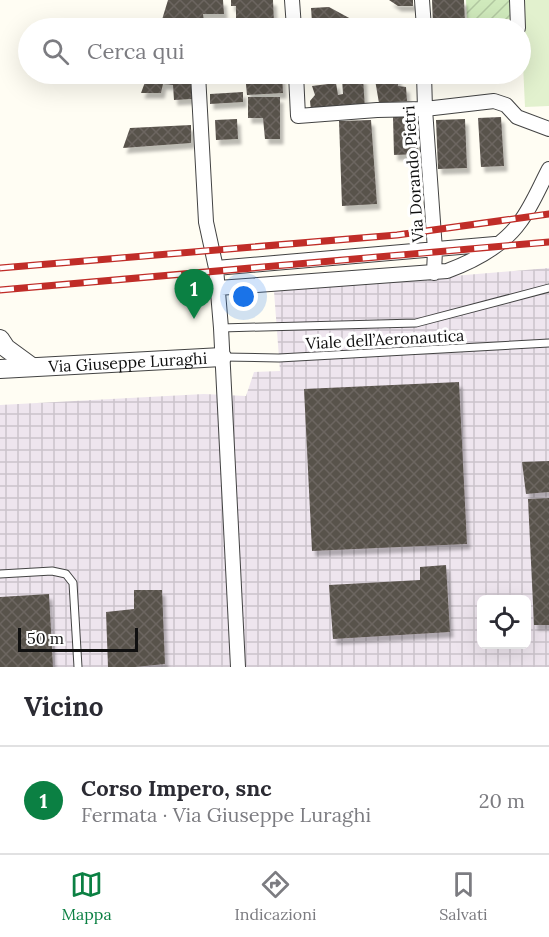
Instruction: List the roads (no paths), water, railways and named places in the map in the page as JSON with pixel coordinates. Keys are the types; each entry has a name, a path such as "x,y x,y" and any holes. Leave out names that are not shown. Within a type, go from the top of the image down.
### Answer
{"street":[{"path":"292,0 293,18"},
{"path":"422,0 423,18"},
{"path":"517,0 518,18"},
{"path":"199,84 206,222 216,268 221,328 238,667"},
{"path":"296,84 298,116 425,109 494,101 506,105 517,117 549,129"},
{"name":"Via Dorando Pietri","path":"424,84 435,250 434,273"},
{"path":"218,288 447,271 466,264 502,240 521,221 549,169"},
{"path":"216,268 493,245 502,240"},
{"name":"Via Giuseppe Luraghi","path":"0,339 6,348 32,367"},
{"name":"Via Giuseppe Luraghi","path":"5,370 222,357"}],"lane":[{"name":"Viale dell’Aeronautica","path":"221,328 416,323 549,288"},
{"name":"Viale dell’Aeronautica","path":"222,357 279,358 549,343"},
{"path":"0,574 52,571 66,574 73,583 78,667"}],"railway":[{"path":"0,268 397,235 549,214"},
{"path":"0,290 549,242"}],"place":[{"name":"Corso Impero, snc","path":"194,319"}]}
